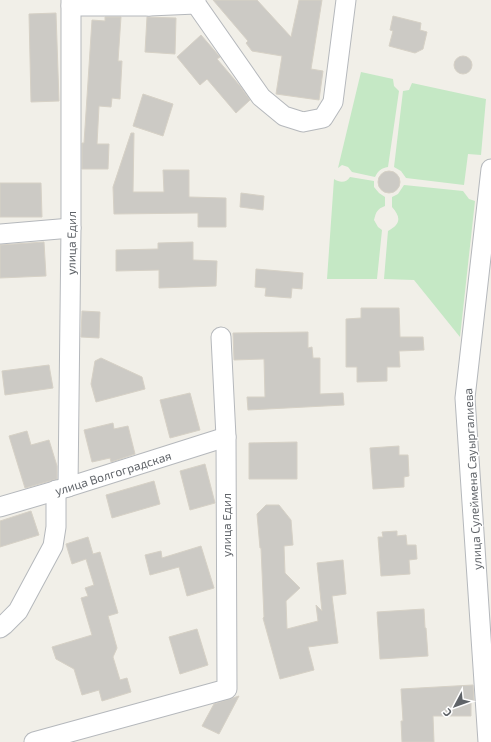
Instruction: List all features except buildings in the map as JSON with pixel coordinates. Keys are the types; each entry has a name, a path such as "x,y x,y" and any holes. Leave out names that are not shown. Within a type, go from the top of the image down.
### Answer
{"street":[{"path":"71,3 196,2 261,97 284,116 303,122 323,118 333,102 346,0"},
{"name":"улица Едил","path":"0,628 18,611 53,546 62,489 72,228 71,3"},
{"name":"улица Сулеймена Сауыргалиева","path":"488,742 466,398 491,169"},
{"path":"0,234 72,228"},
{"name":"улица Едил","path":"34,742 227,689 226,437 221,337"},
{"name":"улица Волгоградская","path":"0,507 226,437"}],"green space":[{"path":"361,72 393,79 394,86 399,91 388,167 380,170 375,177 352,172 348,167 342,165 338,168"},
{"path":"412,83 486,99 481,155 468,154 464,185 406,178 401,171 394,167 403,91 409,90"},
{"path":"350,177 374,181 374,187 385,197 385,206 377,211 374,220 378,227 382,230 377,279 327,279 334,179 343,182"},
{"path":"404,185 463,191 469,199 475,201 460,337 414,280 384,279 388,231 395,226 398,220 397,214 392,207 392,197 398,194"}]}
